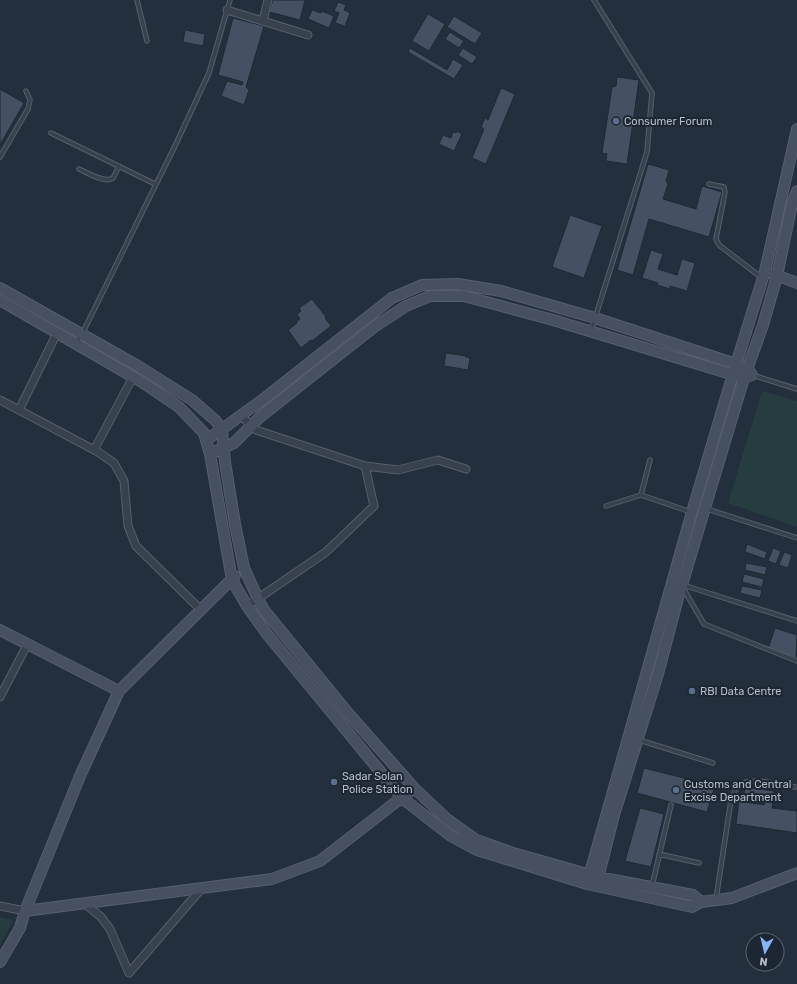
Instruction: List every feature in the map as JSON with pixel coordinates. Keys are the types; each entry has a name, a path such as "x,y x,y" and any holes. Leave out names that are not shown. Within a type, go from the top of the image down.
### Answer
{"main road":[{"path":"592,881 692,512 734,369 764,275 797,130"},
{"path":"592,881 638,740 705,508 763,325 777,276 792,204 797,191"},
{"path":"764,275 777,276 797,283"},
{"path":"206,440 261,401 392,298 422,285 458,284 501,291 595,318 748,374"},
{"path":"0,288 138,366 192,400 216,421 222,430 225,462 244,568 264,610 348,713 414,788 448,820 476,840 592,881 652,887 692,895 701,902"},
{"path":"210,454 234,443 260,417 374,328 406,306 430,296 464,296 734,369"},
{"path":"0,300 132,377 179,408 204,433 210,454 232,580 247,606 267,634 402,798 451,836 477,850 692,907 701,902 732,898 797,872"},
{"path":"0,962 20,928 25,911 80,776 119,691 244,568"},
{"path":"0,630 28,643 119,691"},
{"path":"25,911 272,879 320,861 414,788"}],"street":[{"path":"263,21 268,0"},
{"path":"227,10 308,35"},
{"path":"19,410 57,333"},
{"path":"94,450 132,377"},
{"path":"0,400 94,450 114,463 124,481 128,526 136,546 201,610"},
{"path":"240,415 256,430 365,466 398,470 438,460 466,469"},
{"path":"247,606 326,552 374,506 365,466"},
{"path":"0,697 28,643"},
{"path":"84,903 101,917 110,929 129,973 202,888"},
{"path":"0,906 25,911"}],"lane":[{"path":"137,0 146,41"},
{"path":"75,344 82,334 156,184 208,73 230,0"},
{"path":"591,331 647,152 652,93 594,0"},
{"path":"0,157 28,109 30,100 26,91"},
{"path":"51,133 156,184"},
{"path":"79,169 105,180 113,177 119,166"},
{"path":"709,184 724,187 725,192 716,239 719,245 764,275"},
{"path":"748,374 797,390"},
{"path":"641,495 650,460"},
{"path":"606,506 641,495 692,512"},
{"path":"705,508 797,538"},
{"path":"682,585 797,621"},
{"path":"682,585 704,624 797,661"},
{"path":"638,740 713,763"},
{"path":"715,900 731,800 737,788 741,784 753,781 795,787"},
{"path":"652,887 671,805"},
{"path":"659,854 699,863"}],"green space":[{"path":"762,391 797,401 797,527 728,503"},
{"path":"0,917 13,920 0,946"}],"building":[{"path":"273,0 305,0 300,20 269,12"},
{"path":"338,2 346,5 344,10 350,13 345,26 335,23 339,13 334,11"},
{"path":"312,10 321,13 322,11 334,16 329,28 308,19"},
{"path":"428,14 445,24 429,51 412,41"},
{"path":"454,16 482,33 475,44 447,27"},
{"path":"233,18 264,26 246,87 249,90 244,105 221,96 227,81 242,85 243,82 218,75"},
{"path":"185,30 205,34 203,46 183,42"},
{"path":"450,32 464,41 459,48 445,39"},
{"path":"410,48 447,70 453,59 463,65 454,79 408,52"},
{"path":"463,48 477,57 472,64 458,55"},
{"path":"617,77 639,80 627,164 606,161 607,154 602,153 612,87 616,86"},
{"path":"501,88 515,94 486,164 472,158 484,129 481,127 485,118 488,120"},
{"path":"0,89 24,103 0,145"},
{"path":"457,131 462,134 454,151 439,144 443,135 451,138 453,132 456,133"},
{"path":"648,164 669,170 666,181 668,184 663,199 696,209 702,186 722,192 709,237 649,219 633,275 617,270"},
{"path":"570,215 602,226 584,278 552,267"},
{"path":"651,250 663,254 658,269 677,275 682,259 695,263 687,291 670,286 670,289 642,278"},
{"path":"312,299 331,326 301,348 288,330 300,319 297,314 301,311 299,308"},
{"path":"446,353 470,358 468,370 444,366"},
{"path":"747,544 767,552 765,559 745,552"},
{"path":"773,548 781,551 776,564 768,561"},
{"path":"784,552 792,555 788,568 779,565"},
{"path":"746,563 767,567 765,575 745,570"},
{"path":"744,574 764,579 762,587 742,582"},
{"path":"742,586 762,590 760,598 740,593"},
{"path":"775,628 797,635 796,658 768,649"},
{"name":"Customs and Central Excise Department","path":"644,768 715,786 707,812 637,793"},
{"path":"745,787 774,791 772,808 797,811 797,833 736,824 739,801 764,805 765,799 744,796"},
{"path":"640,808 664,814 651,867 625,861"}],"place":[{"name":"Consumer Forum","path":"616,121"},
{"name":"RBI Data Centre","path":"692,691"},
{"name":"Sadar Solan Police Station","path":"334,782"},
{"name":"Customs and Central Excise Department","path":"676,790"}]}
